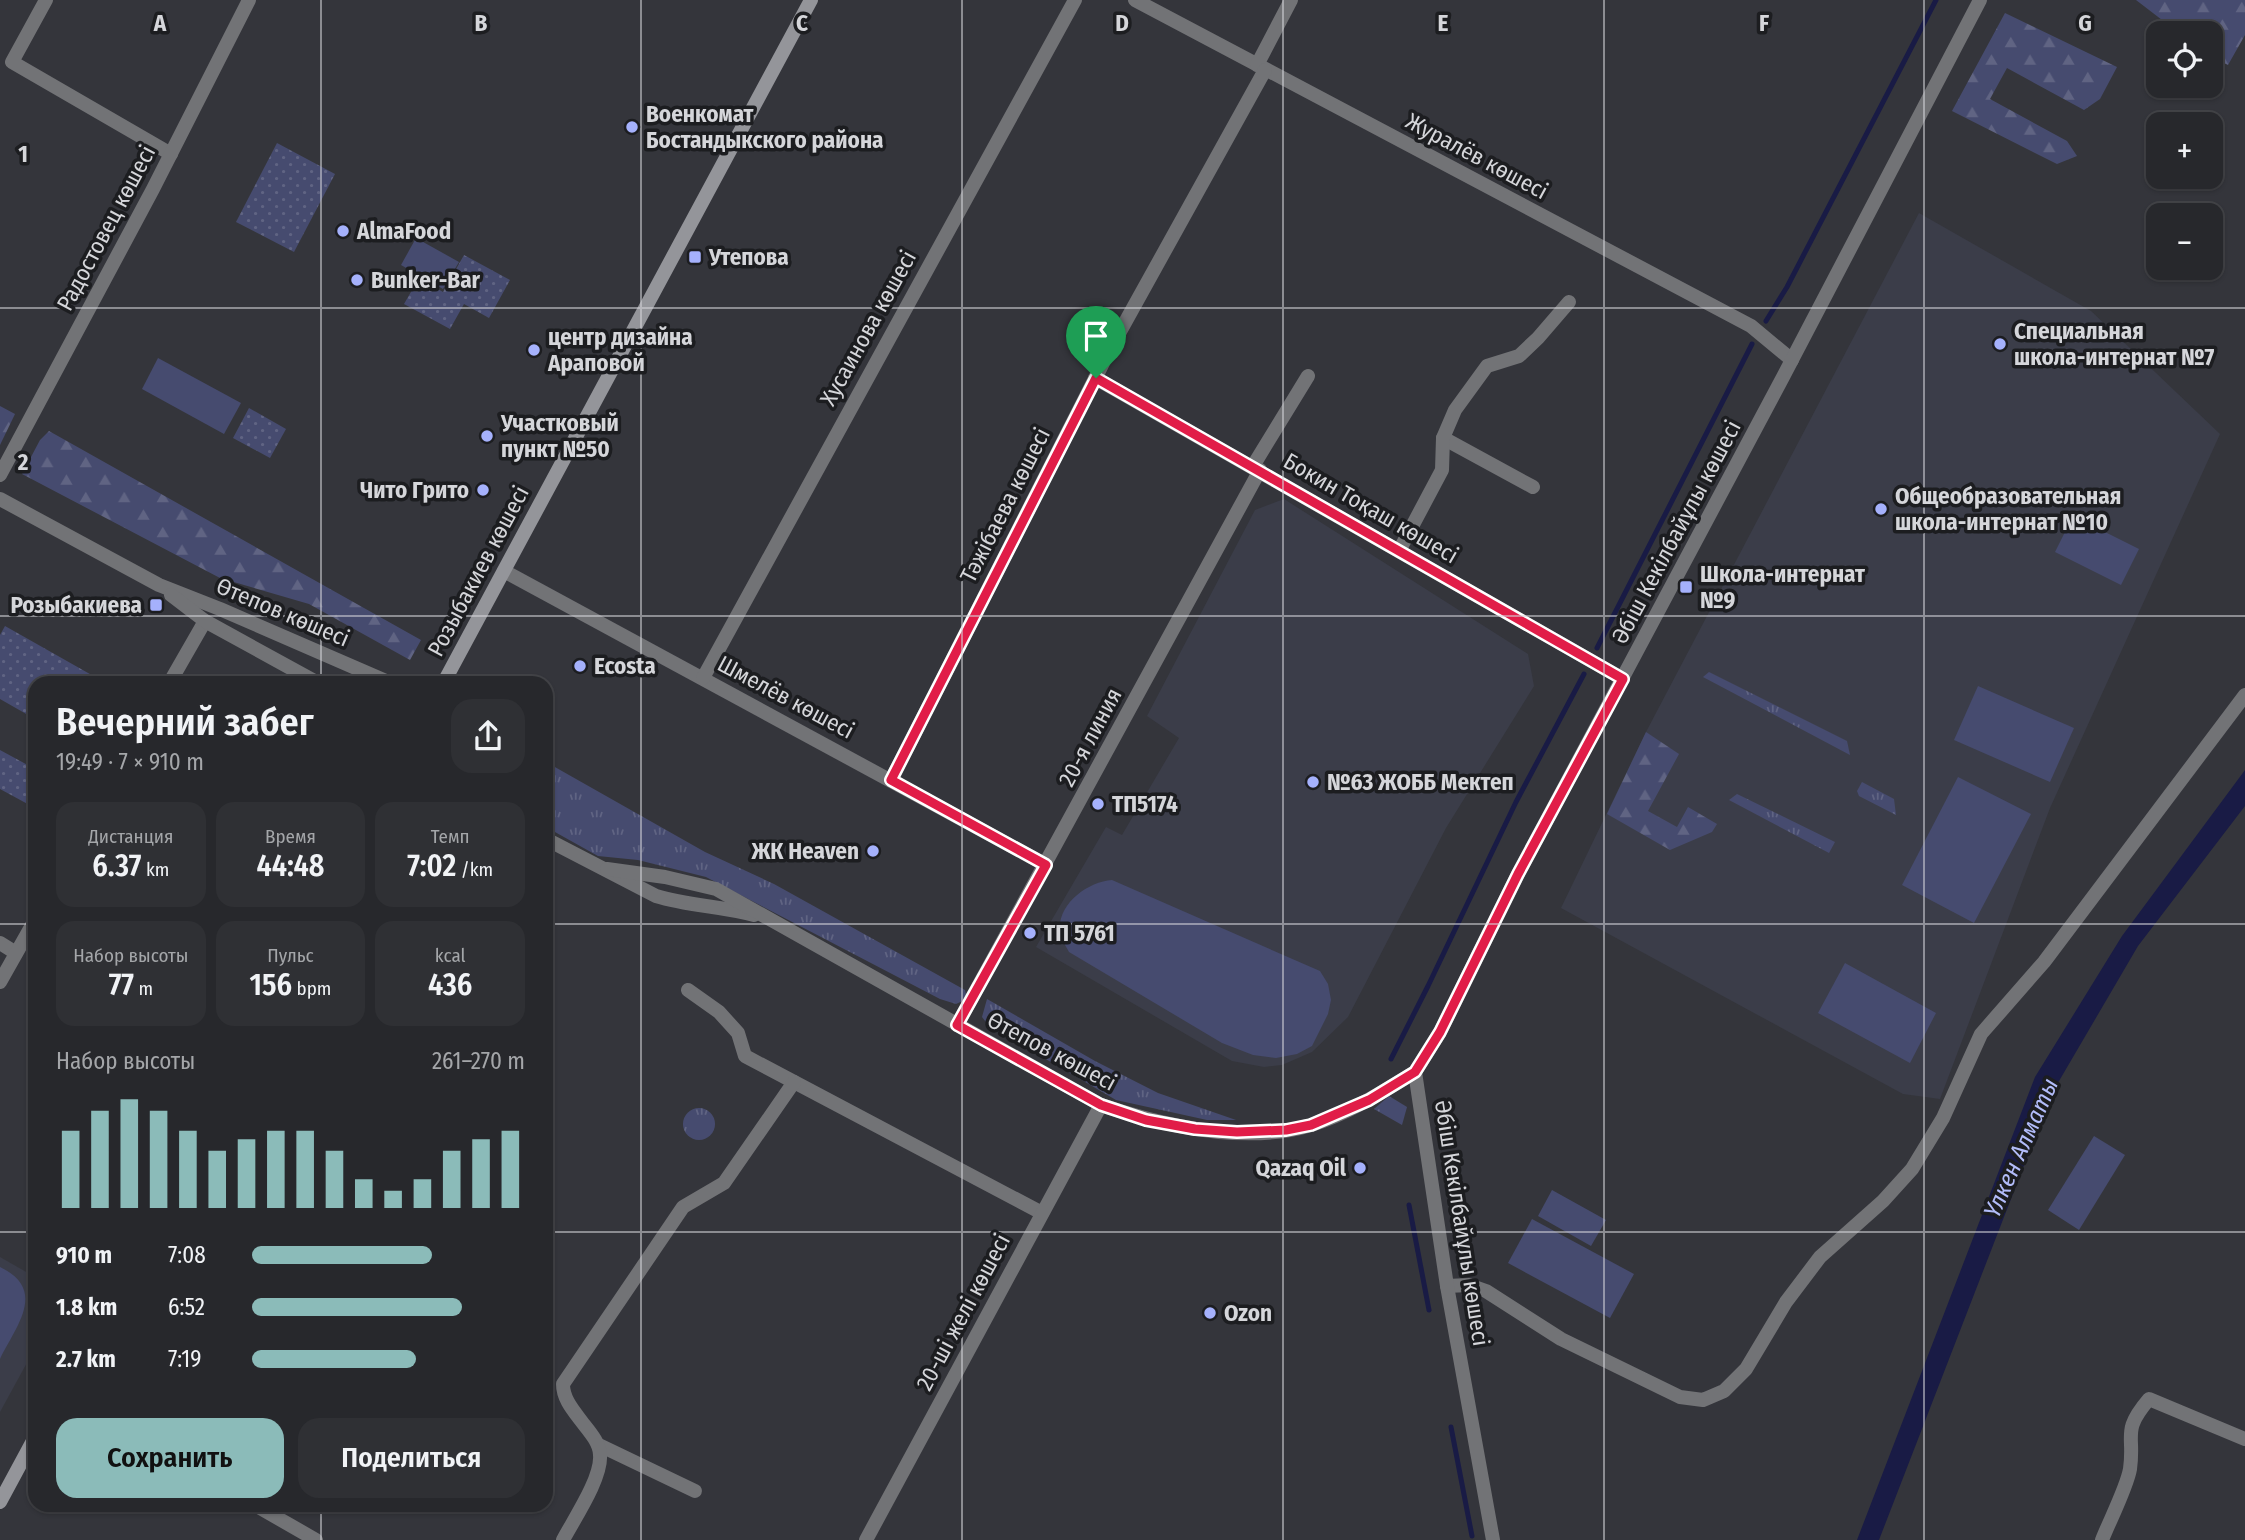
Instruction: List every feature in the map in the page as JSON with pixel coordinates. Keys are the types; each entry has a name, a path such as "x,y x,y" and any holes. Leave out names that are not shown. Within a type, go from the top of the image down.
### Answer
{"main road":[{"name":"Розыбакиев көшесі","path":"447,676 811,0"},
{"path":"0,1502 28,1450"}],"street":[{"path":"46,0 12,62 171,154"},
{"name":"Радостовец көшесі","path":"0,475 137,227 171,154 212,84 249,0"},
{"name":"Хусаинова көшесі","path":"703,678 1075,0"},
{"name":"Журалёв көшесі","path":"1135,0 1751,326 1791,360"},
{"name":"Тәжібаева көшесі","path":"891,780 1096,378 1261,67 1292,0"},
{"name":"Әбіш Кекілбайұлы көшесі","path":"1493,1540 1447,1286 1415,1072 1440,1032 1518,874 1980,0"},
{"path":"1399,551 1442,470 1443,438 1455,410 1487,366 1519,356 1569,302"},
{"name":"20-я линия","path":"957,1025 1046,865 1256,468 1308,376"},
{"name":"Бокин Тоқаш көшесі","path":"1096,378 1623,679"},
{"path":"1443,438 1533,487"},
{"name":"Өтепов көшесі","path":"0,499 159,585 220,608 374,676"},
{"name":"Шмелёв көшесі","path":"504,571 1046,865"},
{"name":"Өтепов көшесі","path":"159,585 205,621 305,676"},
{"path":"173,676 205,621"},
{"path":"1447,1286 1469,1284 1486,1291 1561,1339 1680,1397 1703,1399 1724,1391 1746,1369 1786,1302 1820,1257 1883,1201 1912,1169 1943,1118 1982,1034 2044,962 2245,695"},
{"name":"Өтепов көшесі","path":"553,843 656,896 728,908 765,919"},
{"name":"Өтепов көшесі","path":"607,869 664,877 716,889 765,919 1101,1105 1146,1120 1195,1129 1237,1132 1286,1130 1335,1116 1369,1100 1415,1072"},
{"path":"0,982 28,932"},
{"path":"0,943 16,953"},
{"path":"688,990 719,1012 738,1033 745,1056 1042,1213"},
{"path":"563,1540 597,1473 601,1457 599,1446 569,1406 563,1384 683,1207 724,1183 794,1082"},
{"name":"20-ші желі көшесі","path":"866,1540 1101,1105"},
{"path":"2102,1540 2130,1470 2130,1430 2137,1413 2149,1399 2245,1439"},
{"path":"599,1446 695,1491"},
{"path":"267,1512 316,1540"}],"shaded area":[{"path":"1919,213 2091,311 2220,434 2050,808 1940,1099 1903,1094 1561,908 1646,732"},
{"name":"№63 ЖОББ Мектеп","path":"1284,499 1528,654 1534,686 1446,828 1348,1017 1312,1052 1282,1065 1264,1067 1232,1061 1036,947 1106,827 1122,835 1179,738 1147,716 1255,510"},
{"path":"0,1257 28,1273 28,1361 0,1412"}],"green space":[{"path":"2136,0 2245,0 2245,35 2228,65 2223,62 2223,21 2163,21"},
{"path":"2005,13 2117,67 2100,99 2084,110 2007,68 1990,99 2067,141 2077,156 2057,164 1952,111"},
{"path":"277,143 335,174 294,252 236,222"},
{"path":"416,238 459,262 443,289 401,265"},
{"path":"464,255 510,280 489,318 464,304 450,329 404,304 419,278 443,292"},
{"path":"158,358 241,403 224,434 142,389"},
{"path":"0,406 15,414 0,445"},
{"path":"249,408 286,429 270,458 233,438"},
{"path":"49,431 421,640 410,660 309,604 220,578 22,474 40,440"},
{"path":"2073,516 2139,549 2121,585 2055,552"},
{"path":"5,626 93,676 28,676 28,715 0,699 0,635"},
{"path":"1709,672 1847,741 1850,755 1703,677"},
{"path":"1978,686 2074,728 2050,782 1954,740"},
{"path":"1646,732 1679,754 1648,811 1677,827 1688,807 1717,824 1712,832 1670,850 1607,814"},
{"path":"0,750 28,765 28,804 0,789"},
{"path":"553,766 705,852 774,884 965,990 967,999 956,1004 940,999 706,877 638,860 598,856 553,831"},
{"path":"1958,777 2031,814 1974,923 1902,885"},
{"path":"1862,782 1894,799 1896,815 1859,796 1857,791"},
{"path":"1737,794 1835,842 1829,853 1729,800"},
{"path":"1112,880 1320,971 1328,984 1331,1000 1328,1014 1312,1046 1297,1054 1276,1058 1253,1055 1222,1043 1069,952 1061,937 1060,926 1067,906 1082,891"},
{"path":"1845,963 1936,1013 1910,1063 1818,1013"},
{"path":"987,999 1095,1061 1158,1093 1236,1120 1207,1120 1116,1100 989,1026 982,1017"},
{"path":"1389,1096 1407,1107 1402,1125 1374,1109"},
{"path":"699,1108 710,1113 715,1124 710,1135 699,1140 688,1135 683,1124 688,1113"},
{"path":"2094,1136 2125,1155 2079,1230 2048,1210"},
{"path":"1552,1190 1606,1220 1591,1246 1538,1216"},
{"path":"1532,1219 1634,1274 1610,1318 1508,1263"},
{"path":"0,1267 14,1276 22,1286 25,1298 20,1321 0,1359"}],"water":[{"name":"Үлкен Алматы","path":"2245,770 2245,806 2138,946 2052,1093 1879,1540 1857,1540 2035,1077 2122,936"}],"waterway":[{"path":"1766,321 1787,287 1936,0"},
{"path":"1597,648 1752,344"},
{"path":"1391,1059 1516,802 1584,674"},
{"path":"1409,1205 1429,1310"},
{"path":"1451,1427 1472,1536"}],"place":[{"name":"Военкомат Бостандыкского района","path":"632,127"},
{"name":"AlmaFood","path":"343,231"},
{"name":"Утепова","path":"695,257"},
{"name":"Bunker-Bar","path":"357,280"},
{"name":"Специальная школа-интернат №7","path":"2000,344"},
{"name":"центр дизайна Араповой","path":"534,350"},
{"name":"Участковый пункт №50","path":"487,436"},
{"name":"Чито Грито","path":"483,490"},
{"name":"Общеобразовательная школа-интернат №10","path":"1881,509"},
{"name":"Школа-интернат №9","path":"1686,587"},
{"name":"Розыбакиева","path":"156,605"},
{"name":"Ecosta","path":"580,666"},
{"name":"№63 ЖОББ Мектеп","path":"1313,782"},
{"name":"ТП5174","path":"1098,804"},
{"name":"ЖК Heaven","path":"873,851"},
{"name":"ТП 5761","path":"1030,933"},
{"name":"Qazaq Oil","path":"1360,1168"},
{"name":"Ozon","path":"1210,1313"}],"route":[{"path":"1096,378 1623,679 1518,874 1440,1032 1415,1072 1369,1100 1311,1125 1286,1130 1237,1132 1195,1129 1146,1120 1101,1105 957,1025 1046,865 891,780 1096,378"}]}
